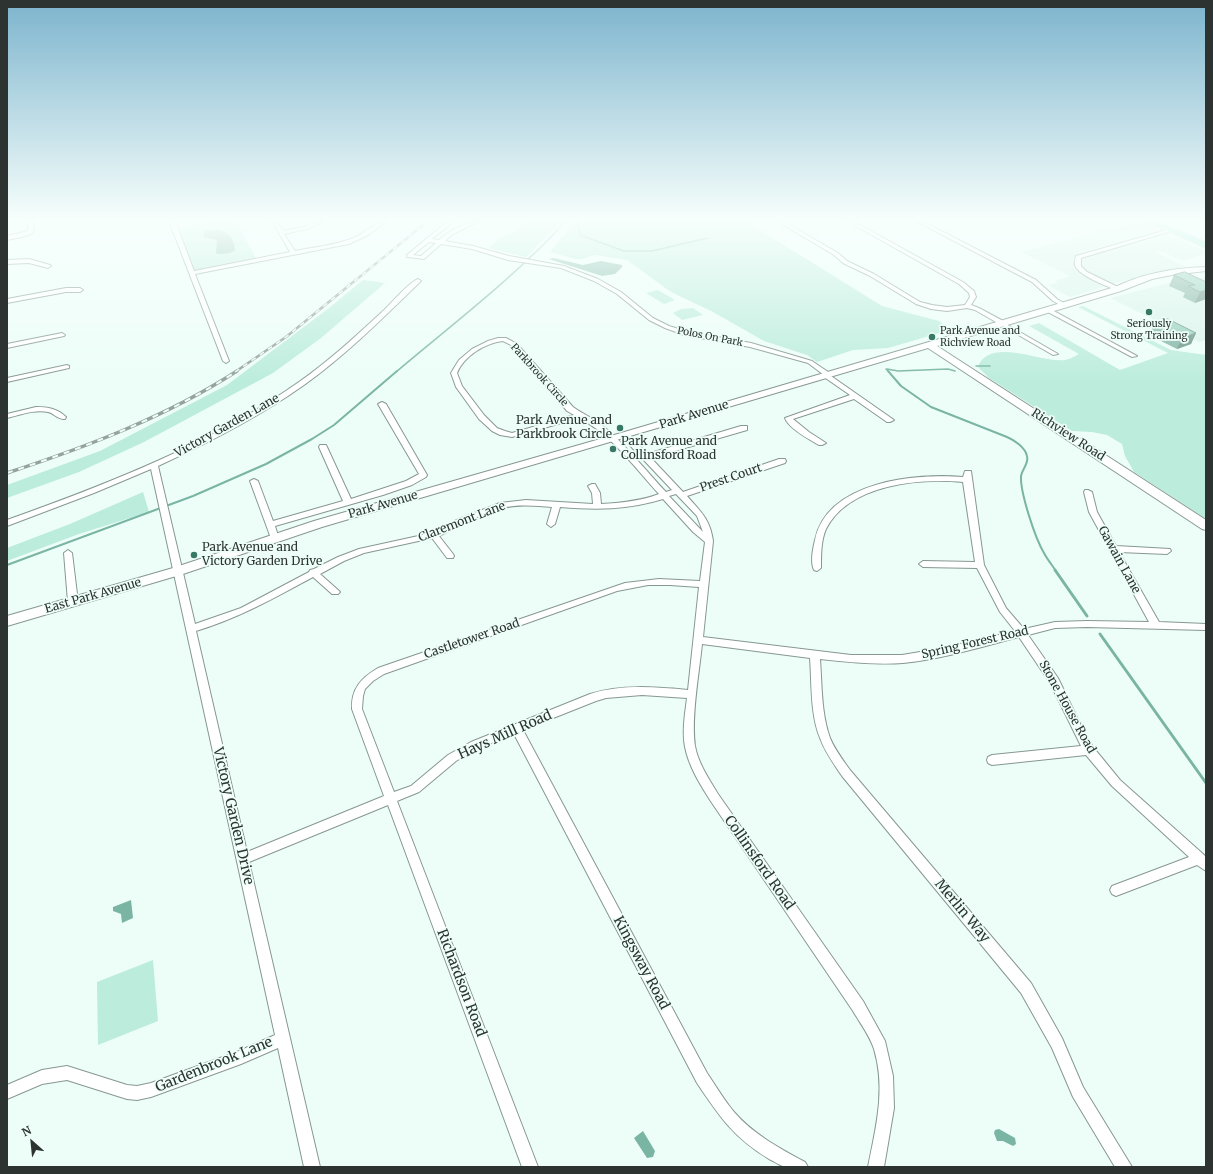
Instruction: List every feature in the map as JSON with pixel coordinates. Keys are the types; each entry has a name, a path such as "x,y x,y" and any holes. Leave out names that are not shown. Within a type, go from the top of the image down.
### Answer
{"main road":[{"name":"Park Avenue","path":"178,571 275,538 1001,324 1118,289 1137,281 1156,276"},
{"name":"Park Avenue","path":"1118,289 1138,287 1186,276"},
{"path":"1137,281 1151,283"},
{"name":"Richview Road","path":"930,345 1206,526"},
{"name":"East Park Avenue","path":"7,621 178,571"}],"street":[{"path":"193,276 226,361"},
{"name":"Polos On Park","path":"585,276 596,280 619,293 650,318 667,327 688,334 734,341 795,358 826,376 890,420"},
{"path":"872,276 918,303 938,308 959,308 968,306 1055,354"},
{"path":"948,276 971,290 973,297 968,306"},
{"path":"1024,276 1034,281 1055,300 1067,304"},
{"path":"1092,276 1118,289"},
{"name":"Victory Garden Lane","path":"7,523 104,487 154,465 190,448 257,412 301,384 331,361 418,282"},
{"path":"7,301 66,290 80,290"},
{"path":"1048,310 1134,356"},
{"path":"7,346 62,335"},
{"name":"Parkbrook Circle","path":"580,416 512,435 498,433 485,421 468,396 459,387 455,380 454,374 462,360 485,344 496,340 507,340 515,345 570,409 619,437"},
{"path":"7,380 67,367"},
{"path":"822,442 806,434 789,420 789,418 855,396"},
{"path":"270,525 388,491 409,483 423,475 382,404"},
{"path":"7,416 46,409 57,412 62,416"},
{"path":"646,457 744,428"},
{"path":"619,437 665,495 696,530 709,541"},
{"name":"Collinsford Road","path":"619,437 646,457 700,515 707,528 709,541 689,723 690,747 698,770 714,797 858,1006 880,1046 886,1076 887,1108 876,1167"},
{"path":"323,447 348,502"},
{"name":"Prest Court","path":"679,493 782,461"},
{"name":"Victory Garden Drive","path":"154,465 312,1167"},
{"name":"Stone House Road","path":"817,568 818,543 822,529 828,518 839,507 852,498 890,484 911,479 967,476 980,565 1003,610 1021,632 1054,681 1081,737 1089,750 1116,783 1203,862"},
{"path":"654,482 665,478"},
{"path":"254,481 275,538"},
{"path":"592,486 596,493 597,507"},
{"name":"Gawain Lane","path":"1088,492 1093,512 1156,626"},
{"name":"Claremont Lane","path":"192,629 244,610 313,572 341,559 362,551 434,535 462,521 500,506 526,503 597,507 630,505 665,495 679,493"},
{"path":"551,524 557,505"},
{"path":"434,535 450,556"},
{"path":"1114,550 1167,551"},
{"path":"68,553 73,602"},
{"path":"923,564 980,565"},
{"path":"313,572 335,592"},
{"name":"Castletower Road","path":"391,799 357,709 356,698 360,688 368,679 381,671 630,584 666,580 704,584"},
{"name":"Spring Forest Road","path":"697,640 851,659 902,659 944,652 1021,632 1063,625 1087,624 1205,629"},
{"name":"Merlin Way","path":"815,654 820,719 826,739 836,757 846,773 1026,988 1052,1032 1078,1092 1124,1167"},
{"name":"Hays Mill Road","path":"243,859 415,789 452,758 469,748 594,697 608,693 640,690 692,694"},
{"name":"Kingsway Road","path":"516,728 702,1078 728,1115 746,1134 771,1153 800,1167"},
{"path":"992,760 1089,750"},
{"name":"Richardson Road","path":"391,799 530,1167"},
{"path":"1116,890 1188,864 1203,862"},
{"name":"Gardenbrook Lane","path":"7,1092 42,1077 67,1074 89,1079 127,1092 137,1093 152,1090 241,1057 284,1038"}],"shaded area":[{"path":"649,276 833,276 882,306 939,321 950,330 888,348 853,350 817,362 807,355 764,341 713,312 671,292"},
{"path":"1070,276 1088,276 1106,286 1070,297 1048,285"},
{"path":"1097,276 1143,276 1113,284"},
{"path":"1206,277 1206,340 1199,342 1110,298 1169,283"},
{"path":"363,280 385,283 321,338 273,373 144,442 79,472 7,498 7,485 100,451 227,385 329,308"},
{"path":"658,290 675,300 664,304 646,293"},
{"path":"1083,306 1171,350 1206,355 1206,519 1134,472 1125,456 1122,444 1107,435 1092,432 1072,431 989,378 978,367 984,358 993,353 1017,353 1055,360 1065,360 1079,354 1029,326 1039,323 1120,370 1168,353 1078,307"},
{"path":"693,308 703,315 682,320 673,313 681,309"},
{"path":"143,492 149,512 79,534 7,561 7,548 70,524"},
{"path":"131,900 133,918 122,923 121,914 113,911 113,907"},
{"path":"153,960 158,1021 98,1045 97,982"},
{"path":"999,1129 1015,1138 1016,1144 1013,1146 1003,1141 997,1141 994,1133 995,1130"},
{"path":"643,1131 655,1151 653,1157 647,1158 634,1138"}],"building":[{"path":"1176,276 1193,276 1206,282 1206,290 1200,292 1188,286 1195,285"},
{"path":"1168,319 1196,333 1182,338 1154,324"}],"waterway":[{"path":"396,372 510,276"},
{"path":"976,366 990,366"},
{"path":"887,369 898,371 948,369 955,371"},
{"path":"7,565 193,496 266,464 334,425 397,371"},
{"path":"888,371 901,386 931,407 1007,437 1022,447 1027,456 1026,464 1021,476 1025,503 1040,546 1056,571"},
{"path":"1055,570 1087,616"},
{"path":"1100,634 1206,783"}],"railway":[{"path":"235,372 286,337 361,276"},
{"path":"7,473 66,453 125,430 182,403 237,371"}],"place":[{"name":"Seriously Strong Training","path":"1149,312"},
{"name":"Park Avenue and Richview Road","path":"932,337"},
{"name":"Park Avenue and Parkbrook Circle","path":"620,428"},
{"name":"Park Avenue and Collinsford Road","path":"613,449"},
{"name":"Park Avenue and Victory Garden Drive","path":"194,555"}]}
